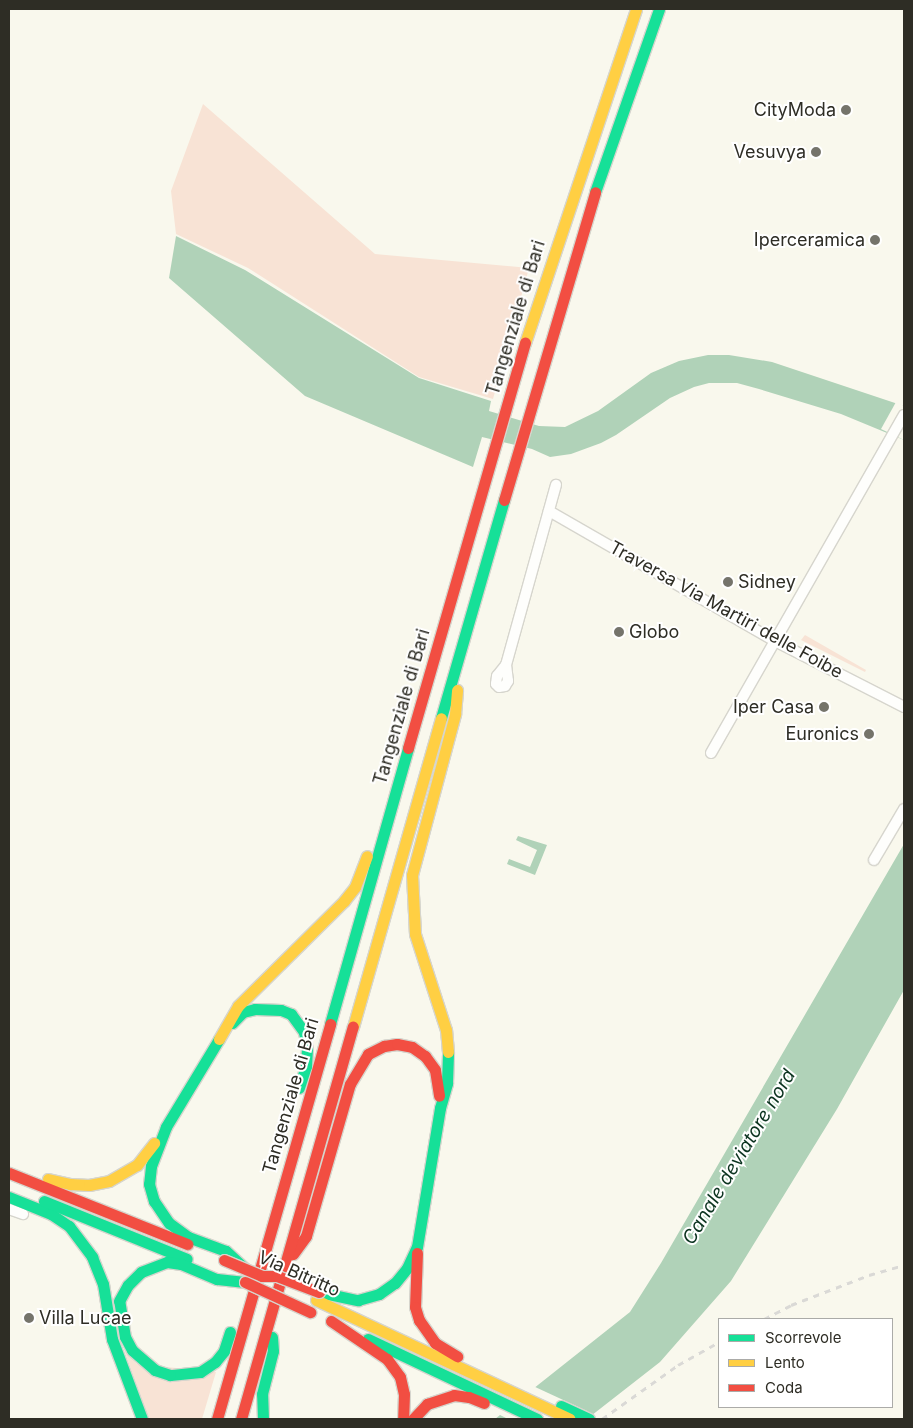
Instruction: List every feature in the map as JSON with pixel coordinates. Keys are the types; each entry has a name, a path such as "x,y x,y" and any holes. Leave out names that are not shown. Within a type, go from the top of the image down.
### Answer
{"main road":[{"name":"Tangenziale di Bari","path":"216,1419 505,409 541,292 636,9"},
{"path":"241,1419 458,657 593,196 659,9"},
{"path":"458,657 455,714 412,875 412,909 415,934 446,1030 447,1083 440,1108 417,1247 414,1307 424,1330 435,1343 589,1419"},
{"path":"9,1164 70,1184 89,1185 109,1181 137,1165 166,1127 238,1006 355,887 364,869 375,828 398,788"},
{"path":"224,1030 243,1012 268,1008 291,1014 304,1032 306,1066 278,1164 279,1202"},
{"path":"286,1262 306,1236 350,1084 368,1054 384,1046 398,1044 412,1047 425,1056 435,1070 440,1108"},
{"path":"166,1127 151,1166 149,1184 154,1201 169,1223 188,1237 226,1251 247,1270"},
{"name":"Via Bitritto","path":"9,1173 262,1276 277,1276 422,1350 570,1419"},
{"name":"Via Bitritto","path":"9,1188 245,1282 537,1419"},
{"path":"9,1198 51,1214 68,1226 92,1257 103,1284 112,1339 142,1419"},
{"path":"318,1296 358,1300 380,1294 395,1283 407,1268 417,1247"},
{"path":"245,1282 217,1279 181,1264 167,1262 153,1266 141,1272 128,1285 119,1301 125,1337 132,1350 142,1361 155,1370 187,1376 200,1372 215,1362 224,1351 237,1311 253,1294"},
{"path":"263,1419 262,1394 273,1351 270,1319"},
{"path":"331,1322 387,1359 400,1377 404,1394 403,1419"},
{"path":"412,1419 427,1404 454,1395 469,1397 518,1419"}],"street":[{"path":"711,753 904,415"},
{"path":"506,665 556,485"},
{"name":"Traversa Via Martiri delle Foibe","path":"549,511 775,641 904,707"},
{"path":"874,860 904,809"},
{"path":"9,1209 23,1214"}],"shaded area":[{"path":"203,104 375,254 529,268 493,399 419,377 248,268 176,234 171,191"},
{"path":"805,635 866,670 865,672 801,640"},
{"path":"124,1350 137,1364 216,1372 202,1419 149,1419"}],"water":[{"path":"176,236 245,270 419,378 491,401 489,411 539,426 565,427 598,411 651,373 679,361 708,355 729,355 772,362 904,406 904,440 841,414 759,389 737,383 709,383 694,387 670,398 616,435 601,443 571,454 550,457 532,449 482,437 473,467 305,396 169,278"},
{"path":"518,836 547,845 535,875 507,864 509,859 530,867 537,850 516,840"},
{"name":"Canale deviatore nord","path":"904,844 904,990 837,1109 731,1281 660,1362 587,1419 495,1419 630,1312 661,1263"}],"pier":[{"path":"896,402 904,406 904,440 881,429"},
{"path":"533,1386 587,1411 592,1419 508,1419 498,1414"}],"railway":[{"path":"766,1318 791,1305 869,1275 904,1265"},
{"path":"602,1419 678,1365 718,1343"}],"traffic: fast":[{"path":"595,192 659,9"},
{"path":"441,718 504,500"},
{"path":"330,1024 408,748"},
{"path":"232,1023 243,1012 255,1009 281,1010 291,1014 304,1032 307,1048 306,1066 299,1088"},
{"path":"219,1039 166,1127 151,1166 149,1184 154,1201 169,1223 188,1237 226,1251 244,1268"},
{"path":"319,1292 358,1300 379,1294 395,1283 407,1268 417,1247 440,1108 447,1083 448,1052"},
{"path":"9,1197 51,1214 69,1226 92,1257 103,1284 112,1339 142,1419"},
{"path":"44,1201 187,1259"},
{"path":"230,1332 224,1351 215,1362 200,1372 170,1375 155,1370 132,1350 125,1337 119,1301 128,1285 141,1272 167,1262 181,1264 217,1279 245,1282"},
{"path":"263,1419 262,1394 273,1351 272,1337"},
{"path":"368,1339 537,1419"},
{"path":"561,1406 589,1419"}],"traffic: slow":[{"path":"525,343 636,9"},
{"path":"448,1052 446,1030 415,934 412,875 455,714 457,690"},
{"path":"353,1027 441,718"},
{"path":"219,1039 238,1006 344,901 355,887 367,856"},
{"path":"48,1179 70,1184 89,1185 109,1181 137,1165 154,1143"},
{"path":"316,1300 570,1419"}],"traffic: jam":[{"path":"504,500 595,192"},
{"path":"408,748 525,343"},
{"path":"217,1419 330,1024"},
{"path":"241,1419 353,1027"},
{"path":"293,1254 306,1236 350,1084 368,1054 384,1046 397,1044 412,1047 425,1056 435,1070 439,1096"},
{"path":"9,1173 187,1244"},
{"path":"417,1253 415,1307 419,1320 435,1343 457,1356"},
{"path":"224,1260 262,1276 277,1276 319,1292"},
{"path":"245,1282 310,1312"},
{"path":"331,1321 387,1359 400,1377 404,1394 403,1419"},
{"path":"413,1419 427,1404 454,1395 469,1397 484,1403"}],"place":[{"name":"CityModa","path":"846,110"},
{"name":"Vesuvya","path":"816,152"},
{"name":"Iperceramica","path":"875,240"},
{"name":"Sidney","path":"728,582"},
{"name":"Globo","path":"619,632"},
{"name":"Iper Casa","path":"824,707"},
{"name":"Euronics","path":"869,734"},
{"name":"Villa Lucae","path":"29,1318"}]}
